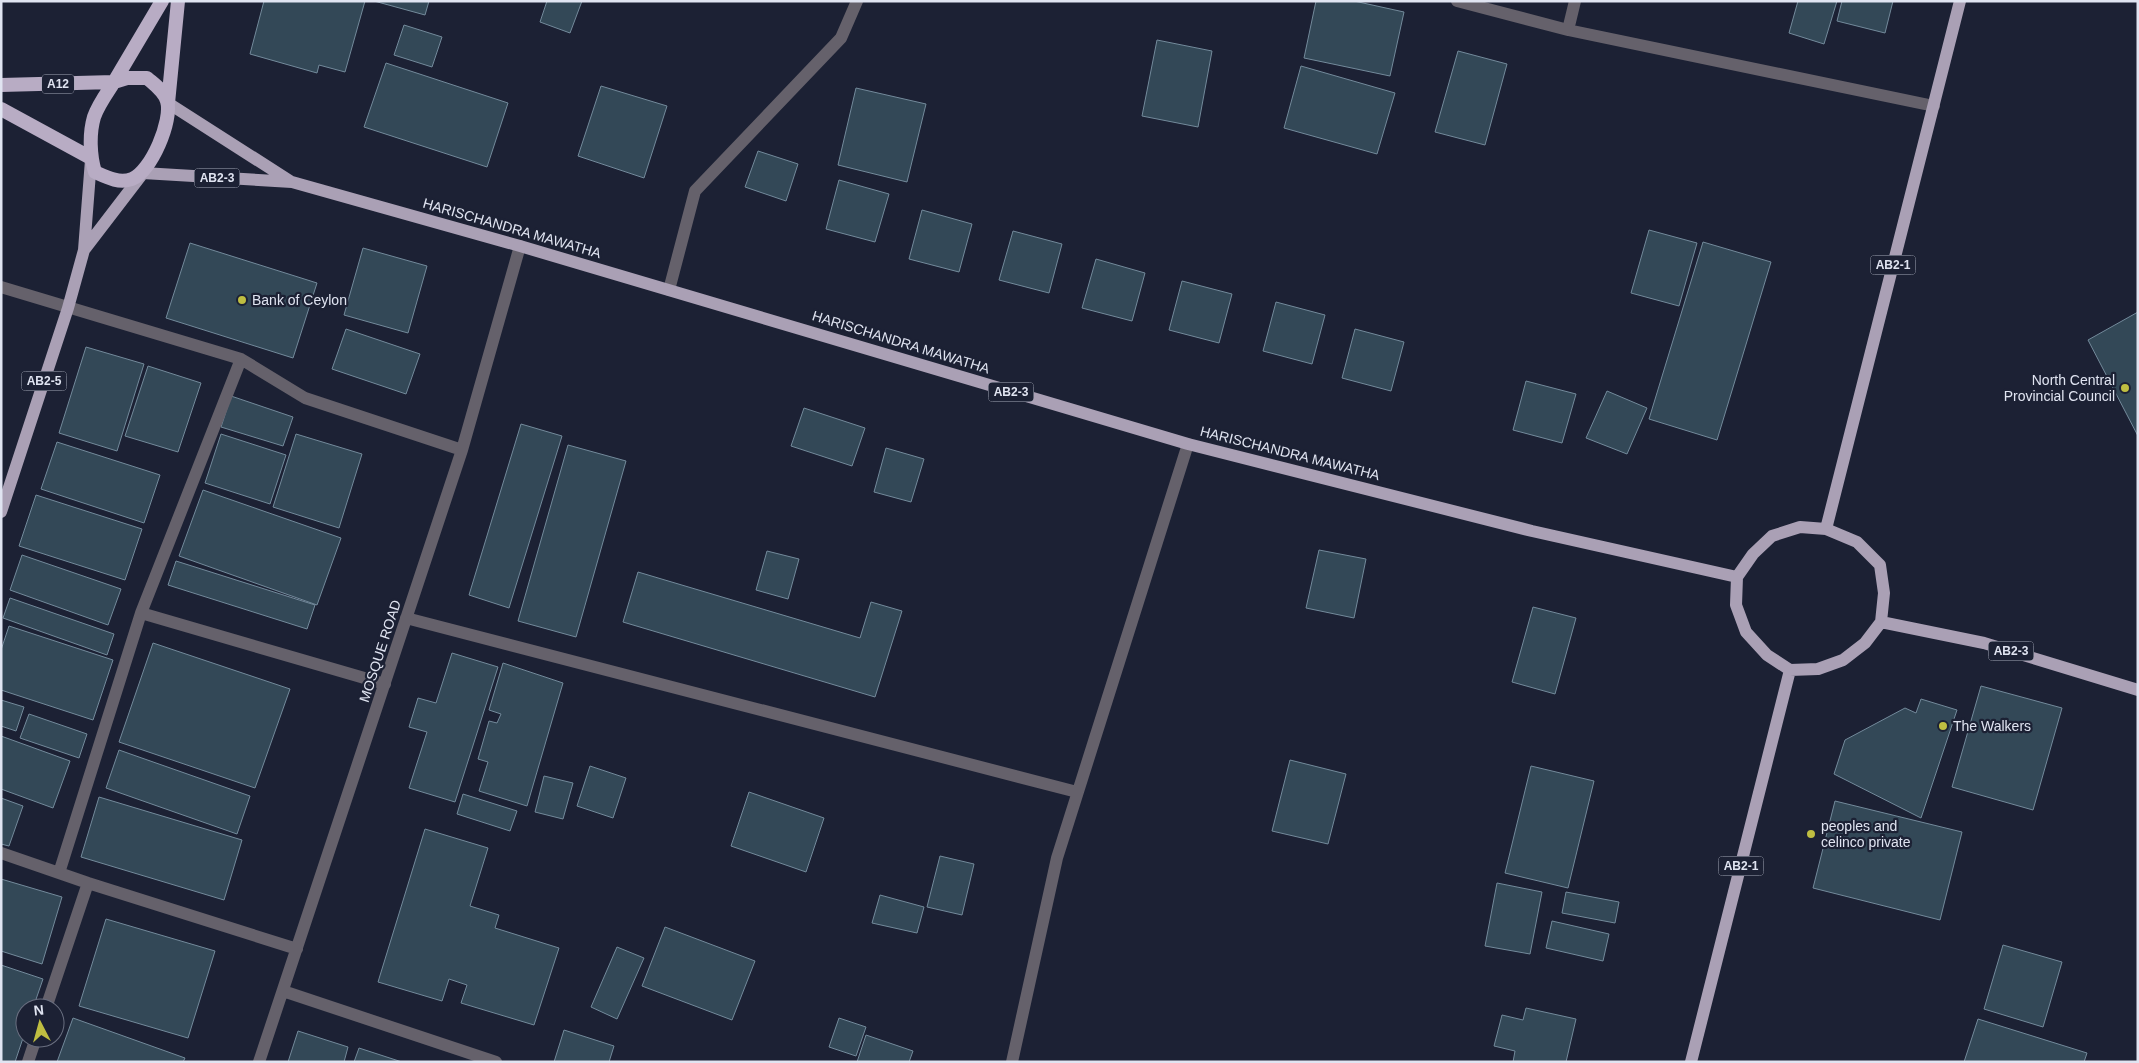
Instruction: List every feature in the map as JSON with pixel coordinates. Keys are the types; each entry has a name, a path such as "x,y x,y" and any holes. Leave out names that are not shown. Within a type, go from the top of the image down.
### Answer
{"highway":[{"path":"162,1 94,117 91,158 95,172 111,180 131,180 143,173 160,140 168,116 178,1"},
{"path":"114,82 127,78 147,78 163,92 168,103"},
{"name":"A12","path":"1,85 114,82"},
{"path":"1,110 91,158"}],"main road":[{"name":"AB2-1","path":"1826,529 1960,1"},
{"name":"HARISCHANDRA MAWATHA","path":"168,103 292,182"},
{"name":"AB2-5","path":"1,512 68,308 84,250 91,158"},
{"name":"HARISCHANDRA MAWATHA","path":"143,173 292,182 520,246 1188,444 1532,532 1737,577"},
{"name":"AB2-5","path":"84,250 143,173"},
{"path":"1800,527 1826,529 1858,542 1880,565 1884,593 1881,622 1865,644 1843,660 1818,669 1790,670 1767,655 1746,632 1736,605 1737,577 1753,554 1772,536 1800,527"},
{"name":"AB2-3","path":"1881,622 1984,643 2138,690"},
{"name":"AB2-1","path":"1691,1062 1790,670"}],"street":[{"path":"669,290 695,191 841,38 857,1"},
{"path":"1457,1 1568,30 1934,106"},
{"path":"1568,30 1575,1"},
{"name":"MOSQUE ROAD","path":"259,1062 462,450 520,246"},
{"path":"1,287 241,359 305,398 462,450"},
{"path":"59,873 142,613 241,359"},
{"path":"1012,1062 1057,858 1188,444"},
{"path":"142,613 385,684"},
{"path":"406,618 1077,792"},
{"path":"1,853 88,883 297,949"},
{"path":"49,998 88,883"},
{"path":"283,991 496,1062"},
{"path":"28,1062 33,1048"}],"building":[{"path":"264,1 365,1 345,72 319,65 317,73 250,54"},
{"path":"374,1 429,1 425,15"},
{"path":"547,1 582,1 570,33 540,22"},
{"path":"1316,1 1354,1 1404,12 1390,76 1304,58"},
{"path":"1798,1 1837,1 1824,44 1789,33"},
{"path":"1842,1 1893,1 1885,33 1837,21"},
{"path":"404,25 442,37 432,67 394,55"},
{"path":"1157,40 1212,51 1198,127 1142,116"},
{"path":"1458,51 1507,64 1485,145 1435,132"},
{"path":"386,63 508,103 487,167 364,127"},
{"path":"1301,66 1395,93 1377,154 1284,128"},
{"path":"601,86 667,106 644,178 578,156"},
{"path":"856,88 926,104 907,182 838,165"},
{"path":"758,151 798,164 786,201 745,187"},
{"path":"839,180 889,194 875,242 826,229"},
{"path":"922,210 972,224 959,272 909,259"},
{"path":"1649,230 1697,243 1679,306 1631,293"},
{"path":"1013,231 1062,244 1049,293 999,280"},
{"path":"1703,242 1771,262 1717,440 1649,419"},
{"name":"Bank of Ceylon","path":"190,243 317,283 293,358 166,318"},
{"path":"363,248 427,266 408,333 344,315"},
{"path":"1096,259 1145,273 1132,321 1082,308"},
{"path":"1182,281 1232,294 1219,343 1169,330"},
{"path":"1276,302 1325,315 1312,364 1263,351"},
{"name":"North Central Provincial Council","path":"2138,312 2138,436 2088,340"},
{"path":"346,329 420,354 406,394 332,369"},
{"path":"1355,329 1404,342 1391,391 1342,378"},
{"path":"86,347 144,364 117,451 59,433"},
{"path":"148,366 201,383 178,452 125,436"},
{"path":"1526,381 1576,394 1562,443 1513,430"},
{"path":"1607,391 1647,408 1627,454 1586,438"},
{"path":"231,396 293,417 283,446 221,427"},
{"path":"804,408 865,428 852,466 791,446"},
{"path":"521,424 562,436 509,608 469,595"},
{"path":"221,434 286,455 270,504 205,483"},
{"path":"296,434 362,454 339,528 273,507"},
{"path":"57,442 160,475 144,523 41,489"},
{"path":"568,445 626,461 576,637 518,621"},
{"path":"886,448 924,459 911,502 874,492"},
{"path":"203,490 341,538 317,605 179,556"},
{"path":"36,495 142,529 125,580 19,546"},
{"path":"1319,550 1366,559 1354,618 1306,608"},
{"path":"767,551 799,559 788,599 756,590"},
{"path":"22,555 121,589 108,625 10,590"},
{"path":"176,561 315,605 307,629 168,585"},
{"path":"638,572 860,638 871,602 902,611 875,697 623,622"},
{"path":"10,598 114,634 107,655 3,618"},
{"path":"1533,607 1576,618 1555,694 1512,682"},
{"path":"9,626 113,660 93,720 1,690 1,650"},
{"path":"153,643 290,689 255,788 119,742"},
{"path":"452,653 498,667 455,802 409,788 427,732 409,727 418,698 436,703"},
{"path":"503,663 563,683 527,806 479,791 488,762 478,759 489,721 497,723 501,714 489,710"},
{"path":"1981,686 2062,708 2033,810 1952,787"},
{"path":"1921,699 1957,710 1921,818 1834,774 1845,740 1905,708 1916,713"},
{"path":"1,700 24,707 16,731 1,726"},
{"path":"29,714 87,734 79,758 20,738"},
{"path":"1,736 70,761 53,808 1,789"},
{"path":"119,750 250,796 237,834 106,788"},
{"path":"1290,760 1346,774 1328,844 1272,831"},
{"path":"590,766 626,778 613,818 577,806"},
{"path":"1531,766 1594,781 1568,888 1505,873"},
{"path":"544,776 573,783 563,819 535,812"},
{"path":"749,792 824,818 806,872 731,846"},
{"path":"463,794 517,811 510,831 457,814"},
{"path":"99,797 242,840 224,900 81,857"},
{"path":"1,798 23,806 9,846 1,844"},
{"path":"1835,801 1962,832 1940,920 1813,888"},
{"path":"425,829 488,848 470,906 499,915 495,928 559,948 534,1025 461,1003 467,985 449,979 442,1001 378,982"},
{"path":"940,856 974,864 962,915 927,907"},
{"path":"1,879 62,897 42,964 1,951"},
{"path":"1497,883 1542,892 1530,954 1485,946"},
{"path":"1566,892 1619,902 1615,923 1562,913"},
{"path":"880,895 924,907 917,933 872,923"},
{"path":"106,919 215,951 188,1038 79,1006"},
{"path":"1552,921 1609,934 1603,961 1546,948"},
{"path":"665,927 755,961 732,1020 642,986"},
{"path":"2003,945 2062,962 2043,1027 1984,1009"},
{"path":"617,947 644,958 617,1019 591,1007"},
{"path":"1,965 43,979 36,998 15,998 15,1048 20,1048 15,1062 1,1062"},
{"path":"1526,1008 1576,1019 1566,1062 1513,1062 1515,1051 1494,1046 1502,1015 1523,1020"},
{"path":"73,1018 185,1058 183,1062 57,1062 62,1048 65,1048 65,1040"},
{"path":"839,1018 866,1027 856,1056 829,1047"},
{"path":"1978,1019 2087,1053 2084,1062 1964,1062"},
{"path":"564,1030 614,1046 609,1062 554,1062"},
{"path":"298,1031 348,1047 344,1062 288,1062"},
{"path":"866,1035 913,1051 909,1062 857,1062"},
{"path":"359,1048 402,1062 354,1062"}],"place":[{"name":"Bank of Ceylon","path":"242,300"},
{"name":"North Central Provincial Council","path":"2125,388"},
{"name":"The Walkers","path":"1943,726"},
{"name":"peoples and celinco private","path":"1811,834"}]}
